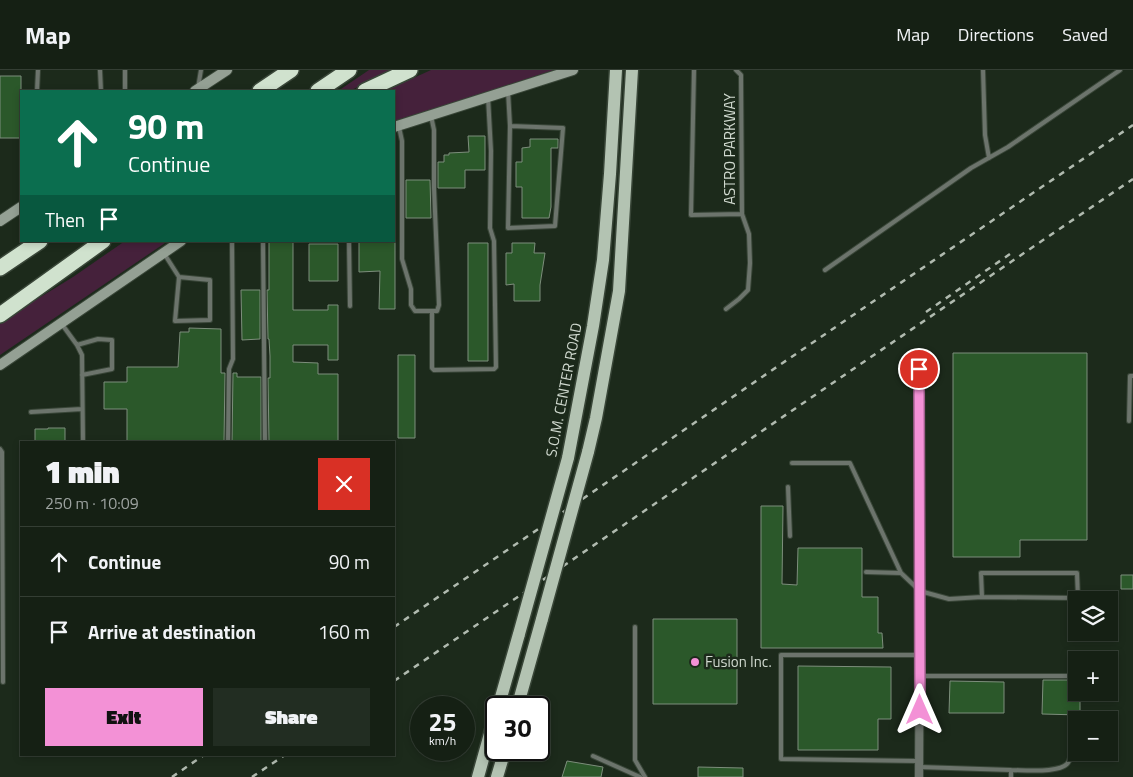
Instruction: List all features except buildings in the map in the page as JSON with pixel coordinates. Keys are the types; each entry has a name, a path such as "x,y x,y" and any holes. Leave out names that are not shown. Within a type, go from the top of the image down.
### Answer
{"highway":[{"path":"261,90 291,70"},
{"path":"319,90 349,70"},
{"path":"367,90 410,70"},
{"path":"0,268 39,242"},
{"path":"0,315 102,242"}],"main road":[{"name":"S.O.M. CENTER ROAD","path":"501,696 568,458 594,326 610,174 616,70"},
{"path":"520,696 588,452 619,291 632,72"},
{"path":"478,777 485,752"},
{"path":"498,777 502,761"}],"street":[{"path":"197,90 227,70"},
{"path":"396,126 573,70"},
{"path":"0,221 20,208"},
{"path":"0,365 180,242"},
{"path":"919,777 920,591"}],"lane":[{"path":"38,70 38,90"},
{"path":"100,70 101,90"},
{"path":"124,90 125,70"},
{"path":"196,90 201,70"},
{"path":"694,70 691,215 742,214"},
{"name":"ASTRO PARKWAY","path":"726,309 748,290 750,263 749,234 742,214 740,75 736,70"},
{"path":"983,70 985,135 989,158"},
{"path":"825,270 971,168 1008,147 1120,70"},
{"path":"508,91 510,126 508,228 555,226 563,128 510,126"},
{"path":"432,311 432,368 434,370 494,369 496,367 494,242 490,228 491,151 488,97"},
{"path":"396,126 402,141 402,260 411,289 412,309 414,311 437,311 439,305 434,188 434,130 431,115"},
{"path":"228,441 229,369 233,359 232,242"},
{"path":"263,242 265,441"},
{"path":"350,242 350,306"},
{"path":"164,253 179,277 175,321 210,320 210,280 179,277"},
{"path":"61,323 77,345 82,356 82,441"},
{"path":"77,345 98,339 112,340 112,369 82,375"},
{"path":"919,369 920,591"},
{"path":"1129,422 1130,376 1133,376"},
{"path":"31,412 82,409"},
{"path":"0,449 2,452 4,682"},
{"path":"792,463 850,463 901,573 920,591 949,598 1078,598 1077,573 981,573 982,597"},
{"path":"788,487 790,536"},
{"path":"866,572 901,573"},
{"path":"636,627 635,760 645,777"},
{"path":"920,655 781,655 781,759 919,764 1011,770 1061,768 1069,761"},
{"path":"920,676 1068,676"},
{"path":"593,756 640,777"},
{"path":"1011,770 1011,777"}],"shaded area":[{"path":"369,70 395,70 351,90 339,90"},
{"path":"431,70 554,70 395,122 395,90 387,90"},
{"path":"124,242 167,242 0,355 0,322 73,277"}],"railway":[{"path":"395,626 1133,125"},
{"path":"395,680 1133,179"},
{"path":"926,312 1010,254"},
{"path":"172,777 203,756"},
{"path":"252,777 284,756"}],"place":[{"name":"Fusion Inc.","path":"695,662"}],"route":[{"path":"919,369 920,710"}]}
